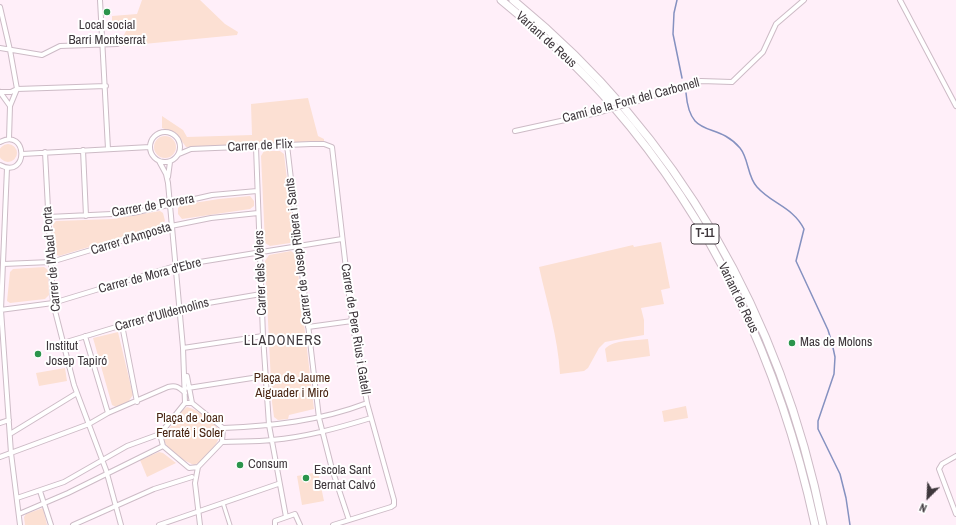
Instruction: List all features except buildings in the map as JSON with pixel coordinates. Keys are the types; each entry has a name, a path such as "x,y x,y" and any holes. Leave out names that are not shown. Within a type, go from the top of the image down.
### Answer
{"highway":[{"name":"Variant de Reus","path":"501,0 531,25 577,68 612,105 650,152 680,194 705,233 746,311 766,358 796,450 815,525"},
{"name":"Variant de Reus","path":"513,0 537,19 582,61 619,101 661,152 687,189 711,228 734,269 773,354 800,434 823,525"}],"street":[{"path":"100,0 106,86 108,149"},
{"name":"Camí de la Font del Carbonell","path":"515,131 597,113 701,81 732,82 763,52 776,24 804,0"},
{"path":"900,0 956,106"},
{"path":"0,7 17,88 10,106 9,139"},
{"path":"0,48 42,56 60,46 117,44"},
{"path":"0,92 11,92 17,88 106,86"},
{"path":"0,92 10,106"},
{"path":"17,498 64,482 127,446 160,434 185,404 183,348 168,184 170,162 179,154 180,145 176,136 164,132 154,137 150,147 153,156 159,161 166,174 168,184"},
{"path":"0,142 9,139 19,144 22,154 18,164 6,168 0,165"},
{"name":"Carrer de Flix","path":"180,145 191,149"},
{"name":"Carrer de Flix","path":"179,154 191,149 287,145 329,145"},
{"name":"Carrer de Josep Ribera i Sants","path":"287,145 319,417 322,432 349,520"},
{"name":"Carrer de Pere Rius i Gatell","path":"329,145 333,152 352,321 367,403 394,500 394,505 388,508 349,520"},
{"path":"22,154 150,147"},
{"name":"Carrer dels Velers","path":"256,147 265,376 271,440 278,484 286,517"},
{"path":"83,150 86,216"},
{"name":"Carrer de l'Abad Porta","path":"45,152 53,303 76,393 103,460 121,525"},
{"path":"159,161 170,162"},
{"path":"6,168 1,310 10,434 20,525"},
{"name":"Carrer de Porrera","path":"48,217 86,216 133,212 212,195 257,191"},
{"name":"Carrer d'Amposta","path":"3,264 51,262 171,226 211,218 258,213"},
{"name":"Carrer de Mora d'Ebre","path":"1,310 53,303 175,266 342,239"},
{"name":"Carrer d'Ulldemolins","path":"63,343 179,308 262,294"},
{"path":"308,327 352,321"},
{"path":"122,325 137,402"},
{"path":"86,336 108,413"},
{"path":"183,348 263,336"},
{"path":"184,364 192,403 223,428 269,425 319,417 367,403"},
{"path":"188,388 265,376"},
{"path":"0,457 89,424 108,413 174,386 185,393"},
{"path":"10,434 76,393"},
{"path":"185,404 192,403"},
{"path":"222,442 271,440 322,432 371,418"},
{"path":"0,423 9,420"},
{"path":"200,525 195,483 198,467 222,442 223,428"},
{"path":"160,434 163,446 189,468 195,483"},
{"path":"19,514 163,446"},
{"path":"956,456 942,464 939,469 956,514"},
{"path":"189,468 198,467"},
{"path":"73,525 154,489 192,477"},
{"path":"159,525 278,484"},
{"path":"40,491 51,525"},
{"path":"223,503 230,525"},
{"path":"275,525 275,521 295,514 300,525"},
{"path":"333,525 349,520"}],"green space":[{"path":"142,0 200,0 225,24 238,32 237,35 123,46 121,41 126,31 124,26 112,25 112,16 137,14"},
{"path":"308,98 318,136 324,139 324,141 186,147 176,133 162,128 162,116 183,130 187,137 252,135 251,104"},
{"path":"165,136 173,139 176,147 173,155 165,158 157,155 154,147 157,139"},
{"path":"4,144 12,144 17,149 15,160 12,162 4,162 -1,157 -1,149"},
{"path":"264,151 280,151 284,154 294,238 290,243 270,246 265,243 261,156"},
{"path":"250,196 254,201 254,206 250,209 182,219 178,214 178,208 181,205"},
{"path":"160,211 163,213 165,221 162,225 59,256 55,254 53,224 56,221 113,219"},
{"path":"661,242 670,288 661,290 664,304 641,308 644,320 644,335 605,342 599,348 588,368 584,371 560,374 555,333 539,267 633,245 634,247"},
{"name":"Plaça de Jaume Aiguader i Miró","path":"291,251 296,255 314,409 289,415 288,419 278,420 274,417 272,402 265,261 269,255"},
{"path":"44,267 48,270 49,295 45,299 10,303 7,301 10,272 13,269"},
{"path":"118,332 133,395 128,402 116,407 112,405 93,338"},
{"path":"648,339 650,356 607,362 605,349 609,346 619,342"},
{"path":"65,368 67,381 39,386 36,373"},
{"path":"686,406 688,418 664,422 662,411"},
{"name":"Plaça de Joan Ferraté i Soler","path":"187,407 206,417 221,432 211,452 203,460 194,465 179,457 171,450 167,446 163,437 182,411"},
{"path":"159,452 163,453 176,463 147,477 140,460"},
{"path":"318,472 324,501 302,505 297,476"},
{"path":"43,508 47,525 25,525 24,517 26,514"}],"waterway":[{"path":"677,0 674,13 673,34 682,78"},
{"path":"686,93 688,108 693,118 706,128 722,134 740,148 745,157 751,178 757,187 769,198 794,216 804,229 796,261 828,330 835,357 834,374 818,421 818,429 840,474 846,498 850,525"}],"place":[{"name":"Local social Barri Montserrat","path":"107,12"},
{"name":"Mas de Molons","path":"792,343"},
{"name":"Institut Josep Tapiró","path":"38,354"},
{"name":"Consum","path":"240,465"},
{"name":"Escola Sant Bernat Calvó","path":"306,478"}],"district":[{"name":"LLADONERS","path":"283,341"}]}
